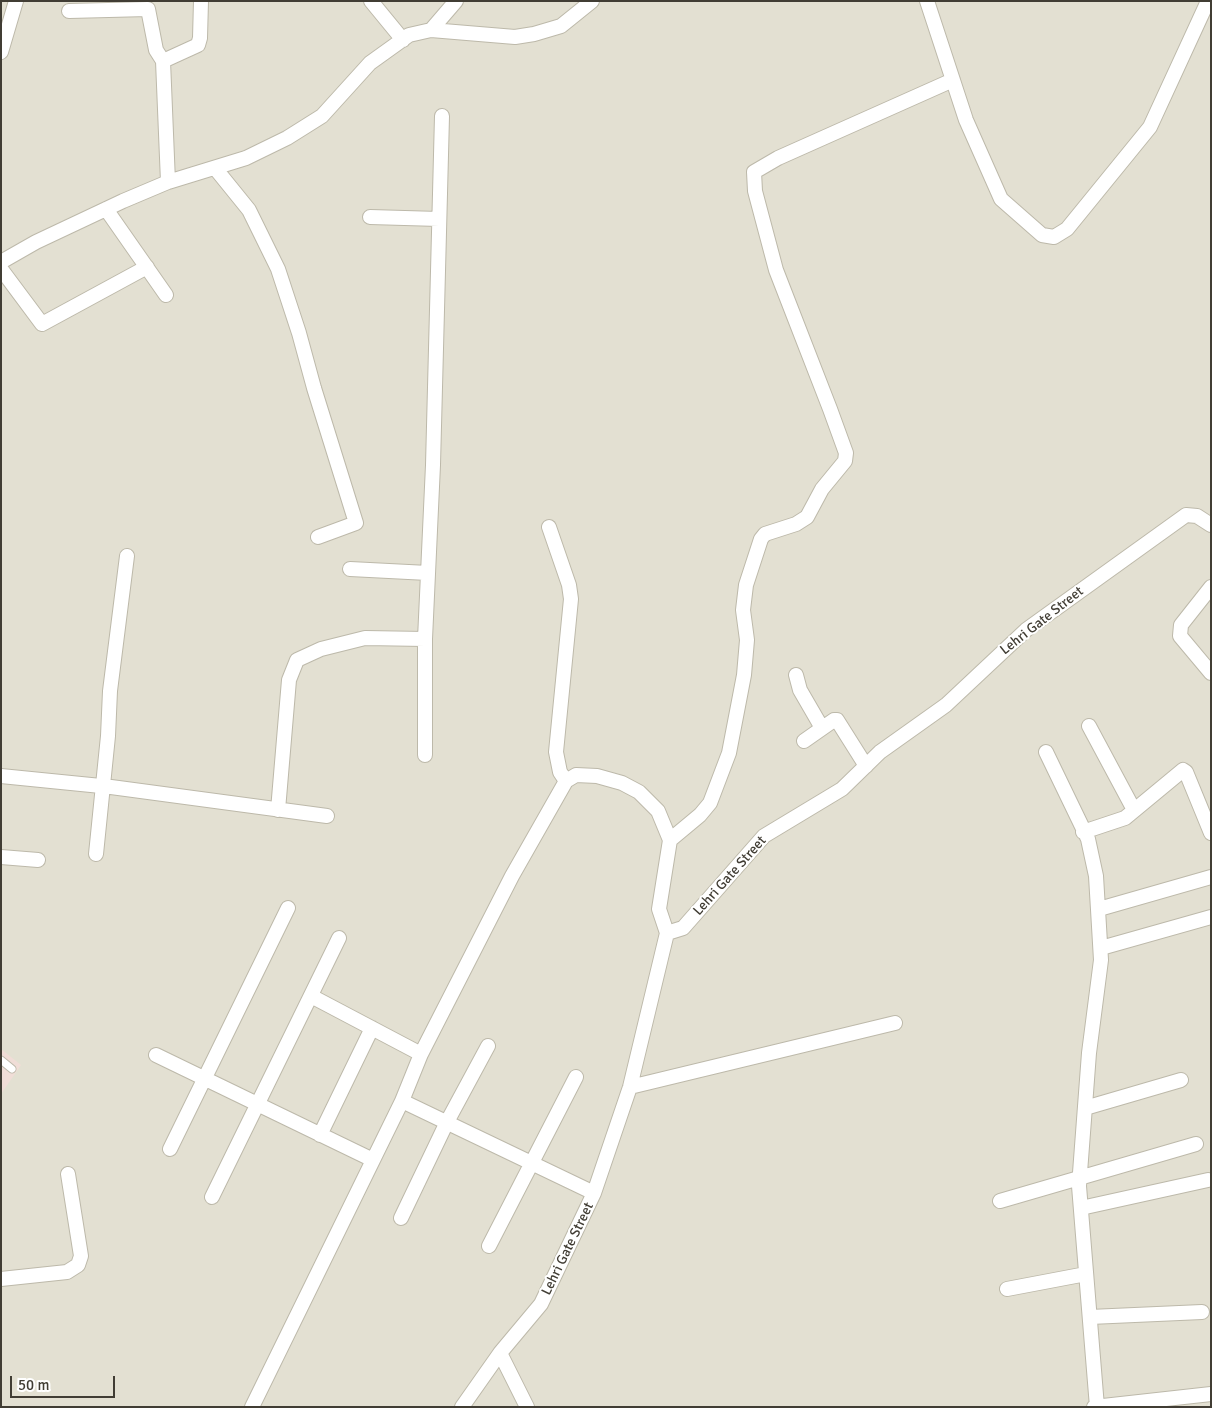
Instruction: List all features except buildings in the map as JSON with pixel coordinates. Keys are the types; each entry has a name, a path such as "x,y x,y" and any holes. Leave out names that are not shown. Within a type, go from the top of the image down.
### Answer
{"street":[{"path":"1,52 16,1"},
{"path":"162,61 198,45 200,38 201,1"},
{"path":"371,1 403,40"},
{"path":"431,30 456,1"},
{"path":"1,262 36,242 168,182 246,158 287,138 322,116 370,63 409,35 431,30 515,37 534,34 561,26 592,1"},
{"path":"927,1 977,147 1001,199 1042,235 1054,237 1066,229 1150,127 1208,1"},
{"path":"69,11 144,7 148,9 156,50 162,61 168,182"},
{"path":"670,840 700,815 710,803 729,754 744,675 747,640 743,610 746,585 761,539 764,534 796,524 807,517 822,489 845,461 846,453 776,270 755,191 754,172 786,154 953,80"},
{"path":"425,754 425,639 433,465 442,116"},
{"path":"215,168 249,210 278,270 300,333 314,388 356,523 318,537"},
{"path":"106,209 166,295"},
{"path":"370,217 438,219"},
{"path":"1,269 42,324 147,267"},
{"name":"Lehri Gate Street","path":"462,1407 500,1353 541,1304 594,1193 630,1087 666,933 683,928 749,850 764,836 842,789 880,752 946,705 1026,630 1186,515 1197,516 1211,525"},
{"path":"549,527 569,585 571,599 556,752 560,772 566,781"},
{"path":"96,854 110,691 127,556"},
{"path":"350,569 428,573"},
{"path":"1211,587 1180,625 1180,636 1211,673"},
{"path":"278,810 289,680 297,660 321,648 364,638 425,639"},
{"path":"796,675 800,690 822,728"},
{"path":"804,741 837,720 866,766"},
{"path":"1088,726 1134,810"},
{"path":"1046,752 1088,839 1096,876 1099,909 1101,948 1079,1179 1096,1407 1211,1394"},
{"path":"1084,832 1125,818 1183,770 1205,799 1211,833"},
{"path":"252,1407 402,1101 421,1054 517,868 566,781 576,775 597,776 622,783 639,792 658,812 670,840 659,909 666,933"},
{"path":"1,776 103,786 327,816"},
{"path":"1,857 38,860"},
{"path":"1099,909 1211,877"},
{"path":"170,1149 203,1078 288,908"},
{"path":"1101,948 1211,917"},
{"path":"212,1197 339,938"},
{"path":"311,996 421,1054"},
{"path":"630,1087 895,1023"},
{"path":"320,1135 372,1028"},
{"path":"401,1218 447,1122 488,1046"},
{"path":"156,1056 373,1160"},
{"path":"489,1246 530,1162 576,1077"},
{"path":"1085,1108 1181,1080"},
{"path":"402,1101 594,1193"},
{"path":"1000,1201 1196,1144"},
{"path":"1,1279 68,1272 78,1266 81,1256 68,1174"},
{"path":"1080,1208 1208,1180"},
{"path":"1007,1289 1086,1274"},
{"path":"1090,1317 1202,1312"},
{"path":"500,1353 527,1407"}],"lane":[{"path":"1,1060 12,1069"}],"shaded area":[{"path":"1,1 1211,1 1211,1407 1,1407"},
{"path":"1,1049 21,1065 1,1094"}]}
